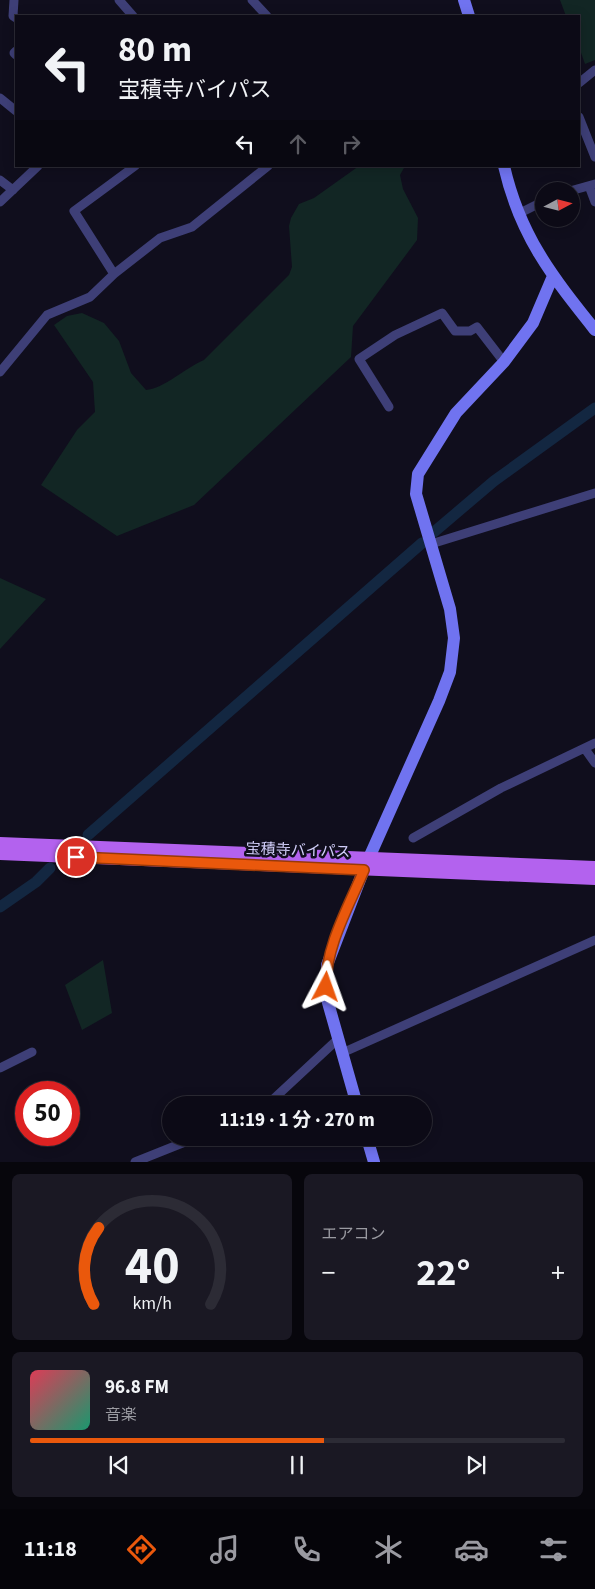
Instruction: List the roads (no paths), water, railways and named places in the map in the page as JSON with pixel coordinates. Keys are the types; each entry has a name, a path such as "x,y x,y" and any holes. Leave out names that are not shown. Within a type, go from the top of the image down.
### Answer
{"main road":[{"name":"宝積寺バイパス","path":"0,843 595,879"},
{"name":"宝積寺バイパス","path":"0,854 366,864 595,867"}],"street":[{"path":"14,0 13,16 15,17"},
{"path":"120,0 132,15"},
{"path":"252,0 266,15"},
{"path":"464,0 469,15"},
{"path":"580,82 595,70"},
{"path":"0,98 15,110"},
{"path":"580,120 595,157"},
{"path":"0,202 37,167"},
{"path":"114,274 74,211 134,167"},
{"path":"0,372 47,315 90,297 114,274 160,238 192,227 267,167"},
{"path":"504,167 518,214 538,254 595,330"},
{"path":"0,180 13,190"},
{"path":"592,185 595,202"},
{"path":"518,214 535,206"},
{"path":"354,1096 327,999 327,965 366,864 450,672 454,638 451,619 416,494 418,474 456,413 504,362 533,323 553,276"},
{"path":"389,407 359,359 395,335 442,313 455,331 470,331 478,327 504,362"},
{"path":"431,544 595,494"},
{"path":"413,838 501,788 595,743"},
{"path":"585,749 595,764"},
{"path":"342,1053 595,940"},
{"path":"277,1096 338,1039"},
{"path":"0,1068 32,1052"},
{"path":"134,1162 175,1146"},
{"path":"369,1146 374,1162"}],"waterway":[{"path":"434,532 494,481 595,408"},
{"path":"88,835 422,543"},
{"path":"0,907 36,882 50,868"}]}
